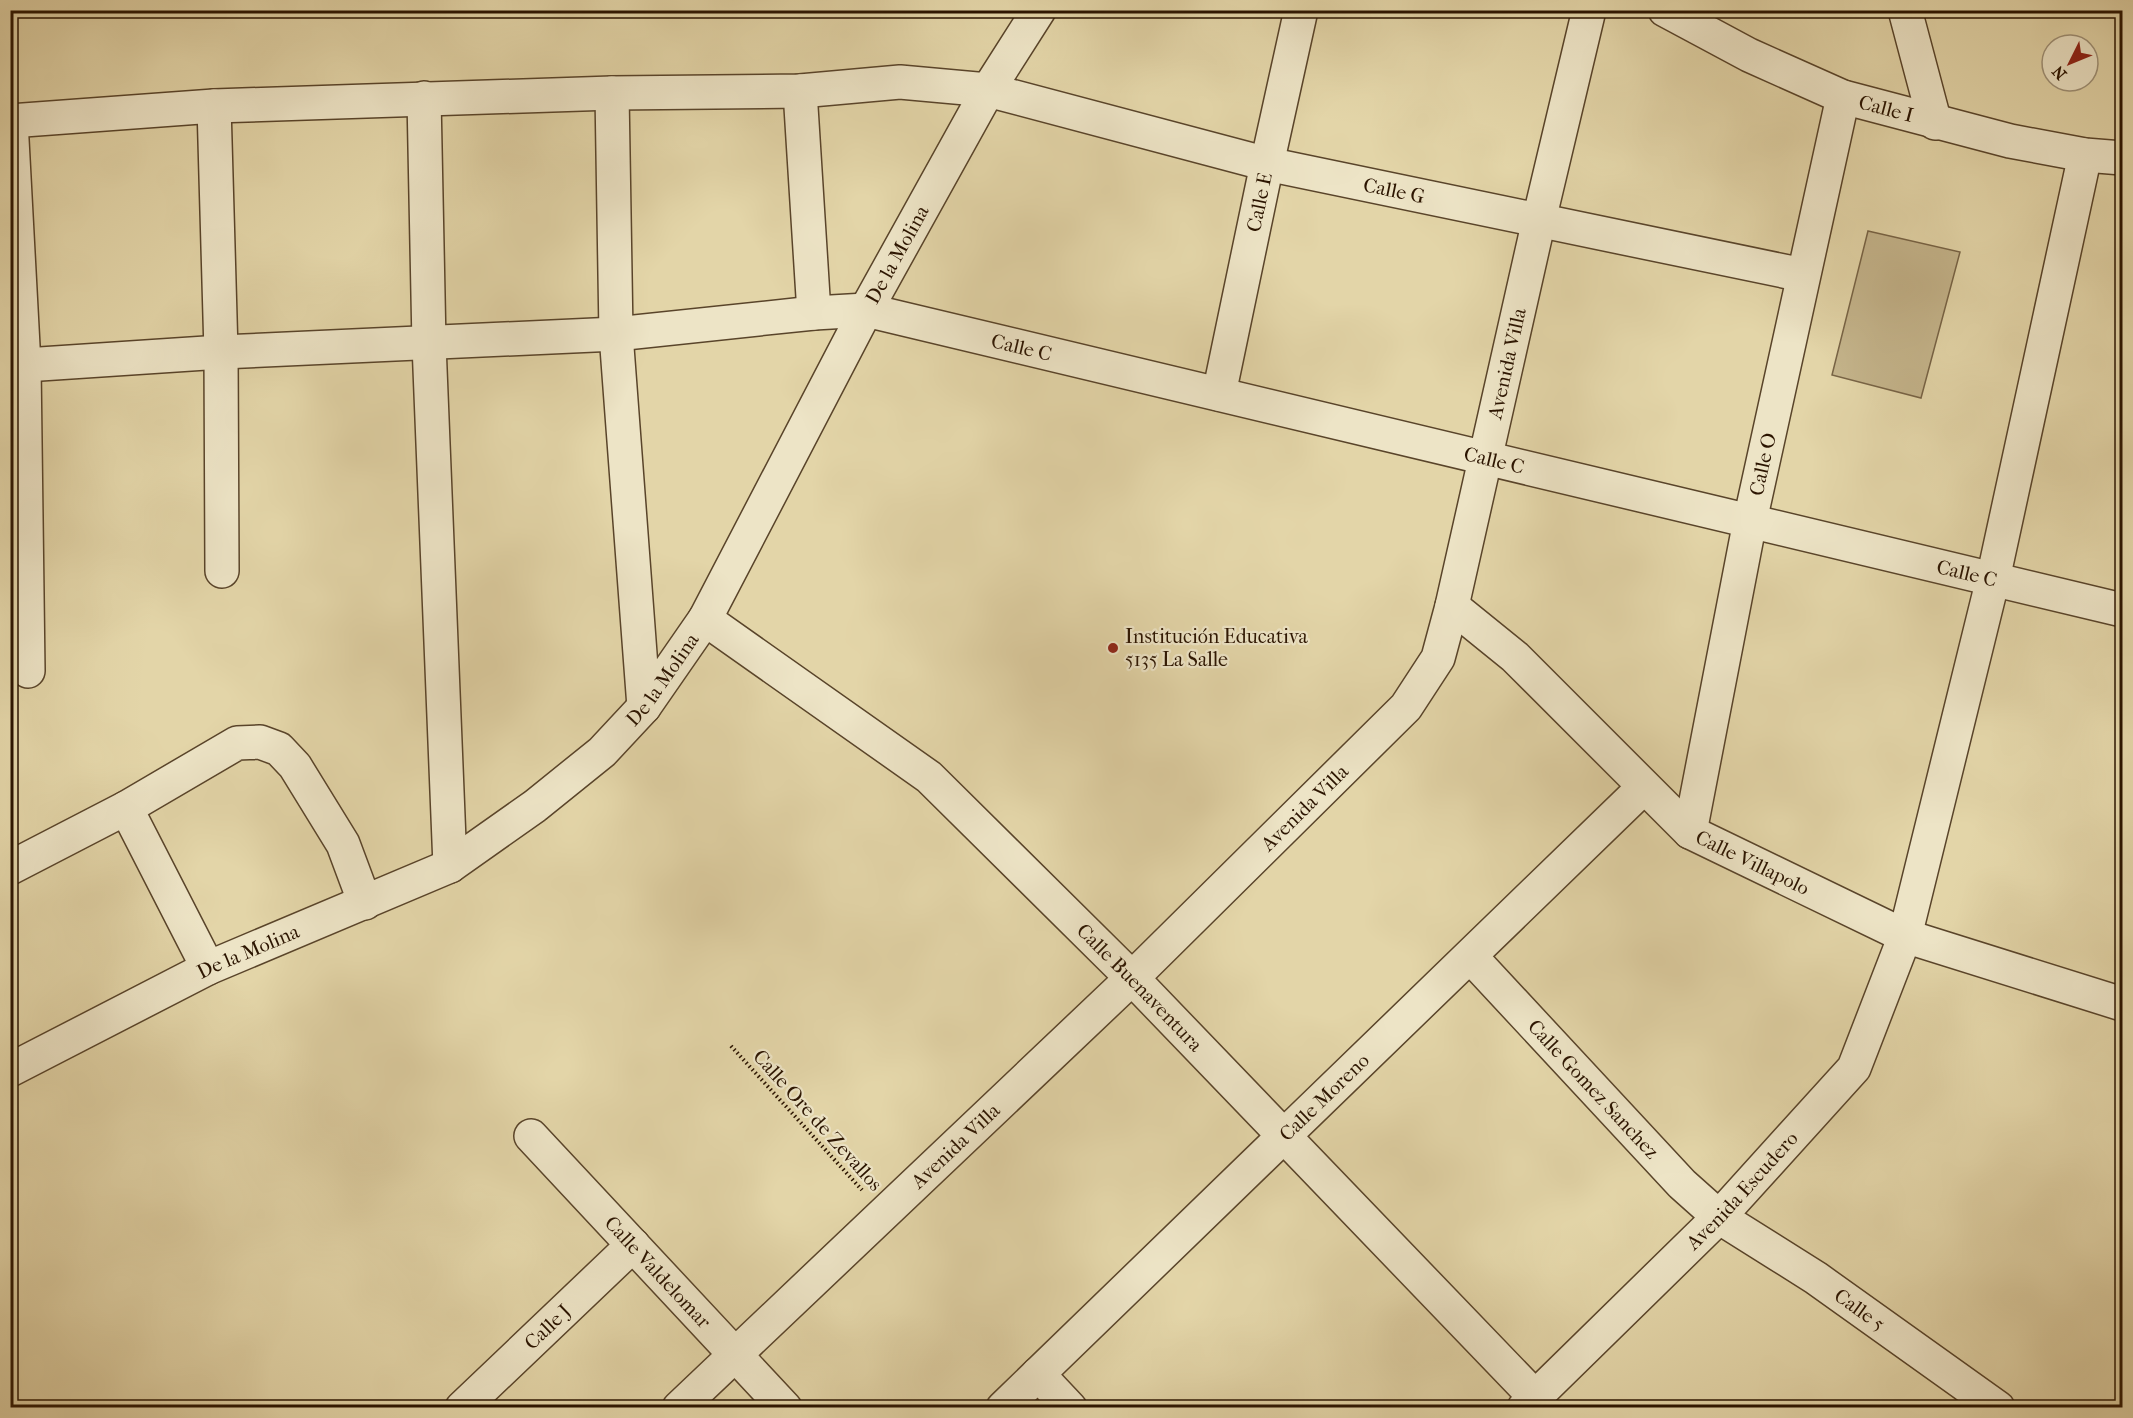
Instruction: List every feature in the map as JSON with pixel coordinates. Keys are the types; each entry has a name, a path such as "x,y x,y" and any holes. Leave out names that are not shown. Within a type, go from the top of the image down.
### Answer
{"street":[{"name":"De la Molina","path":"10,1070 208,968 450,866 535,806 602,752 644,707 705,620 866,310 988,90 1039,10"},
{"name":"Calle E","path":"1219,394 1301,10"},
{"name":"Avenida Villa","path":"679,1407 1132,978 1406,707 1438,658 1469,537 1539,220 1589,10"},
{"name":"Calle I","path":"1665,10 1749,55 1843,97 2010,141 2085,155 2122,158"},
{"path":"1905,10 1935,123"},
{"name":"Calle G","path":"11,121 214,105 612,93 800,91 900,82 988,90 1267,164 1803,275"},
{"path":"800,91 814,313"},
{"path":"612,93 616,334 644,707"},
{"name":"Calle O","path":"1690,832 1750,521 1843,97"},
{"path":"424,98 429,344 450,866"},
{"path":"214,105 221,352 222,571"},
{"path":"11,121 28,671"},
{"name":"Avenida Escudero","path":"1530,1402 1719,1217 1854,1068 1905,936 1993,579 2085,155"},
{"name":"Calle C","path":"17,365 221,352 616,334 814,313 866,310 2122,610"},
{"name":"Calle Villapolo","path":"1452,606 1515,657 1690,832 1905,936 2122,1004"},
{"name":"Calle Buenaventura","path":"705,620 929,777 1132,978 1285,1136 1530,1402"},
{"path":"10,868 126,808 237,743 260,742 279,750 295,766 343,844 365,903"},
{"name":"Calle Moreno","path":"1003,1407 1471,957 1644,787"},
{"path":"126,808 208,968"},
{"name":"Calle Gomez Sanchez","path":"1471,957 1682,1184 1719,1217"},
{"name":"Calle Valdelomar","path":"531,1136 786,1407"},
{"name":"Calle 5","path":"1719,1217 1816,1278 1978,1402"},
{"name":"Calle J","path":"462,1407 633,1245"},
{"path":"1038,1374 1070,1407"}],"path":[{"name":"Calle Ore de Zevallos","path":"731,1046 884,1214"}],"shaded area":[{"path":"1868,231 1960,252 1921,398 1832,375"}],"place":[{"name":"Institución Educativa 5135 La Salle","path":"1113,648"}]}
